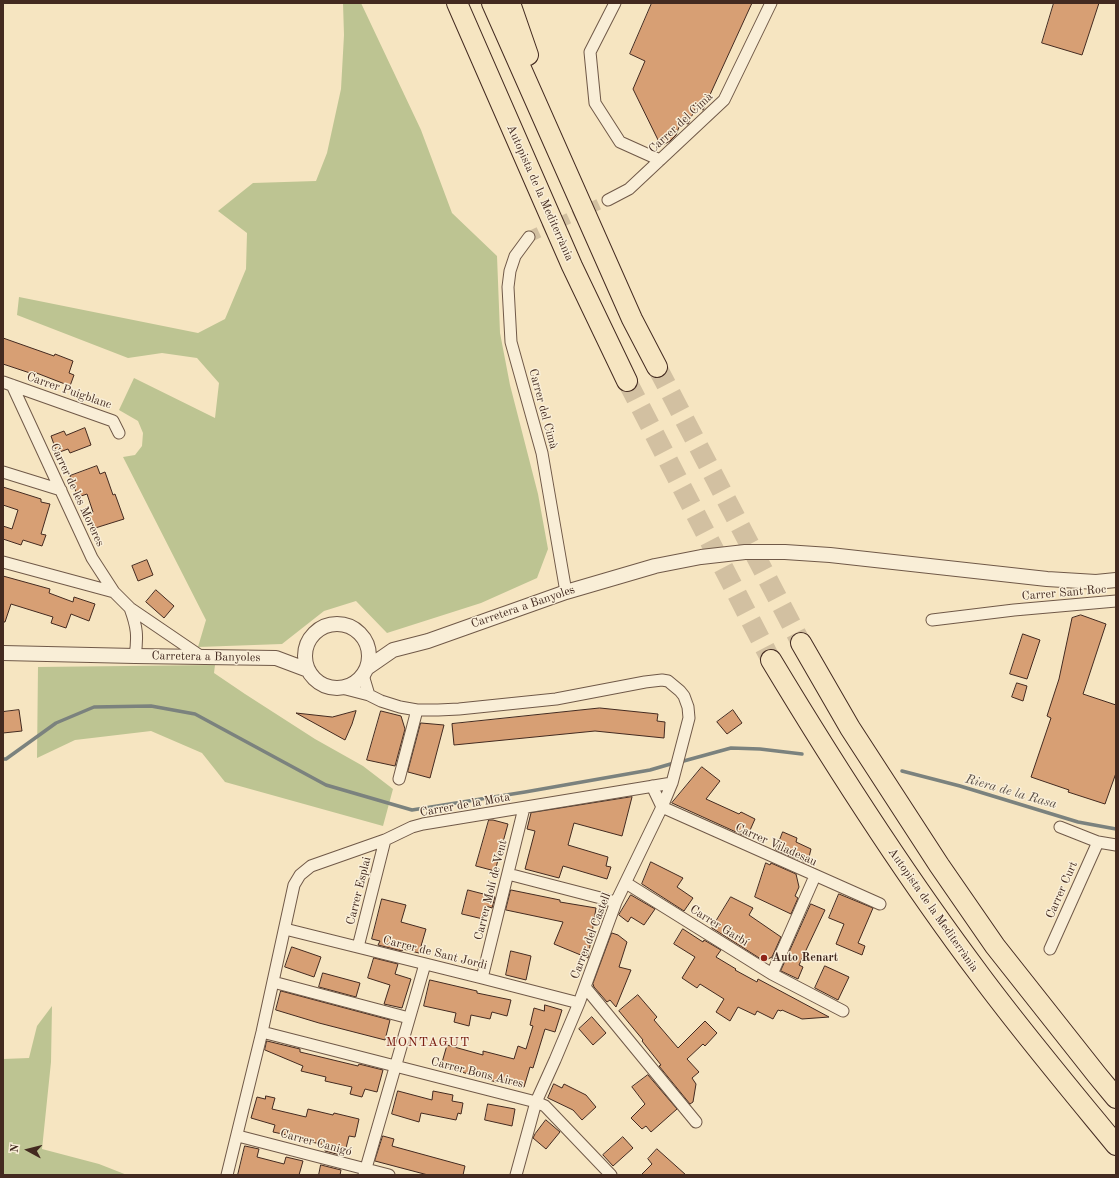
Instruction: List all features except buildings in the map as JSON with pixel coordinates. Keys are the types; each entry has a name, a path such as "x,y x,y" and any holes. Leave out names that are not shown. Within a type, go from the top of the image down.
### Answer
{"highway":[{"name":"Autopista de la Mediterrània","path":"457,3 572,266 627,381"},
{"path":"492,3 621,294 657,367"},
{"path":"510,3 536,79 621,294"},
{"path":"801,643 850,728 939,865 986,933 1116,1098"},
{"name":"Autopista de la Mediterrània","path":"771,660 856,798 922,895 979,975 1116,1145"}],"street":[{"path":"615,3 590,52 595,103 620,142 660,160"},
{"name":"Carrer del Cimà","path":"608,200 629,189 724,100 771,3"},
{"name":"Carrer del Cimà","path":"530,237 514,256 510,271 508,287 511,342 542,453 566,592"},
{"name":"Carrer Puigblanc","path":"8,383 114,420 119,433"},
{"name":"Carrer de les Moreres","path":"8,383 61,490 92,558 114,592 130,608 202,657"},
{"path":"3,472 61,490"},
{"name":"Carretera a Banyoles","path":"365,672 392,650 428,641 566,592 655,566 701,557 745,552 785,552 838,555 1047,579 1096,582 1116,580"},
{"path":"3,562 114,592"},
{"name":"Carrer Sant Roc","path":"932,620 1014,610 1116,601"},
{"name":"Carrer de les Moreres","path":"130,608 138,637 135,656"},
{"path":"392,650 380,646 364,637 351,626 335,623 320,628 308,640 304,658 308,670 313,678 324,686 342,688 369,695 381,701 400,707 417,710 399,779"},
{"path":"364,637 369,654 365,672 369,695"},
{"name":"Carretera a Banyoles","path":"3,653 276,658 291,653 308,640"},
{"name":"Carretera a Banyoles","path":"276,658 308,670"},
{"path":"342,688 351,685 365,672"},
{"name":"Carrer del Castell","path":"417,710 459,709 556,699 655,680 668,681 674,685 684,696 688,707 689,718 672,783 616,902 579,1003 536,1102 516,1175"},
{"name":"Carrer de la Mota","path":"227,1175 238,1136 294,885 300,875 311,866 385,840 412,827 423,824 672,783"},
{"path":"652,786 662,807"},
{"name":"Carrer Viladesau","path":"662,807 880,904"},
{"name":"Carrer Molí de Vent","path":"482,978 524,808"},
{"path":"1060,827 1098,842 1116,845"},
{"name":"Carrer Esplai","path":"358,947 385,840"},
{"name":"Carrer Curt","path":"1050,949 1098,842"},
{"path":"508,874 616,902"},
{"path":"772,974 815,876"},
{"name":"Carrer Garbí","path":"626,883 772,974 843,1011"},
{"name":"Carrer de Sant Jordi","path":"285,929 579,1003"},
{"path":"364,1172 425,964"},
{"path":"273,982 409,1018"},
{"path":"585,987 696,1122"},
{"name":"Carrer Bons Aires","path":"262,1032 536,1102 545,1106 611,1175"},
{"name":"Carrer Canigó","path":"238,1136 364,1172 389,1175"}],"green space":[{"path":"343,3 361,3 421,130 452,213 497,256 500,333 510,385 538,494 548,549 537,578 481,603 387,633 356,601 324,611 282,644 198,647 206,620 123,457 135,455 142,446 143,433 138,421 119,410 134,378 215,418 219,383 197,358 162,353 128,358 17,315 19,297 198,333 225,319 246,269 247,233 218,211 253,183 316,181 327,153 341,89 344,35"},
{"path":"215,665 214,673 315,739 363,766 393,789 383,826 225,782 202,753 151,731 75,740 37,758 38,667"},
{"path":"52,1006 51,1062 42,1149 99,1164 127,1175 3,1175 3,1059 29,1058 37,1026"}],"waterway":[{"path":"3,759 6,759 56,723 94,707 151,706 195,714 326,785 412,810 650,770 674,763"},
{"path":"680,762 731,748 760,749 802,754"},
{"name":"Riera de la Rasa","path":"902,771 960,786 1078,822 1116,829"}],"tunnel":[{"path":"529,237 608,200"},
{"path":"657,367 801,643"},
{"path":"627,381 771,660"}],"place":[{"name":"Auto Renart","path":"764,958"}],"district":[{"name":"MONTAGUT","path":"428,1043"}]}
